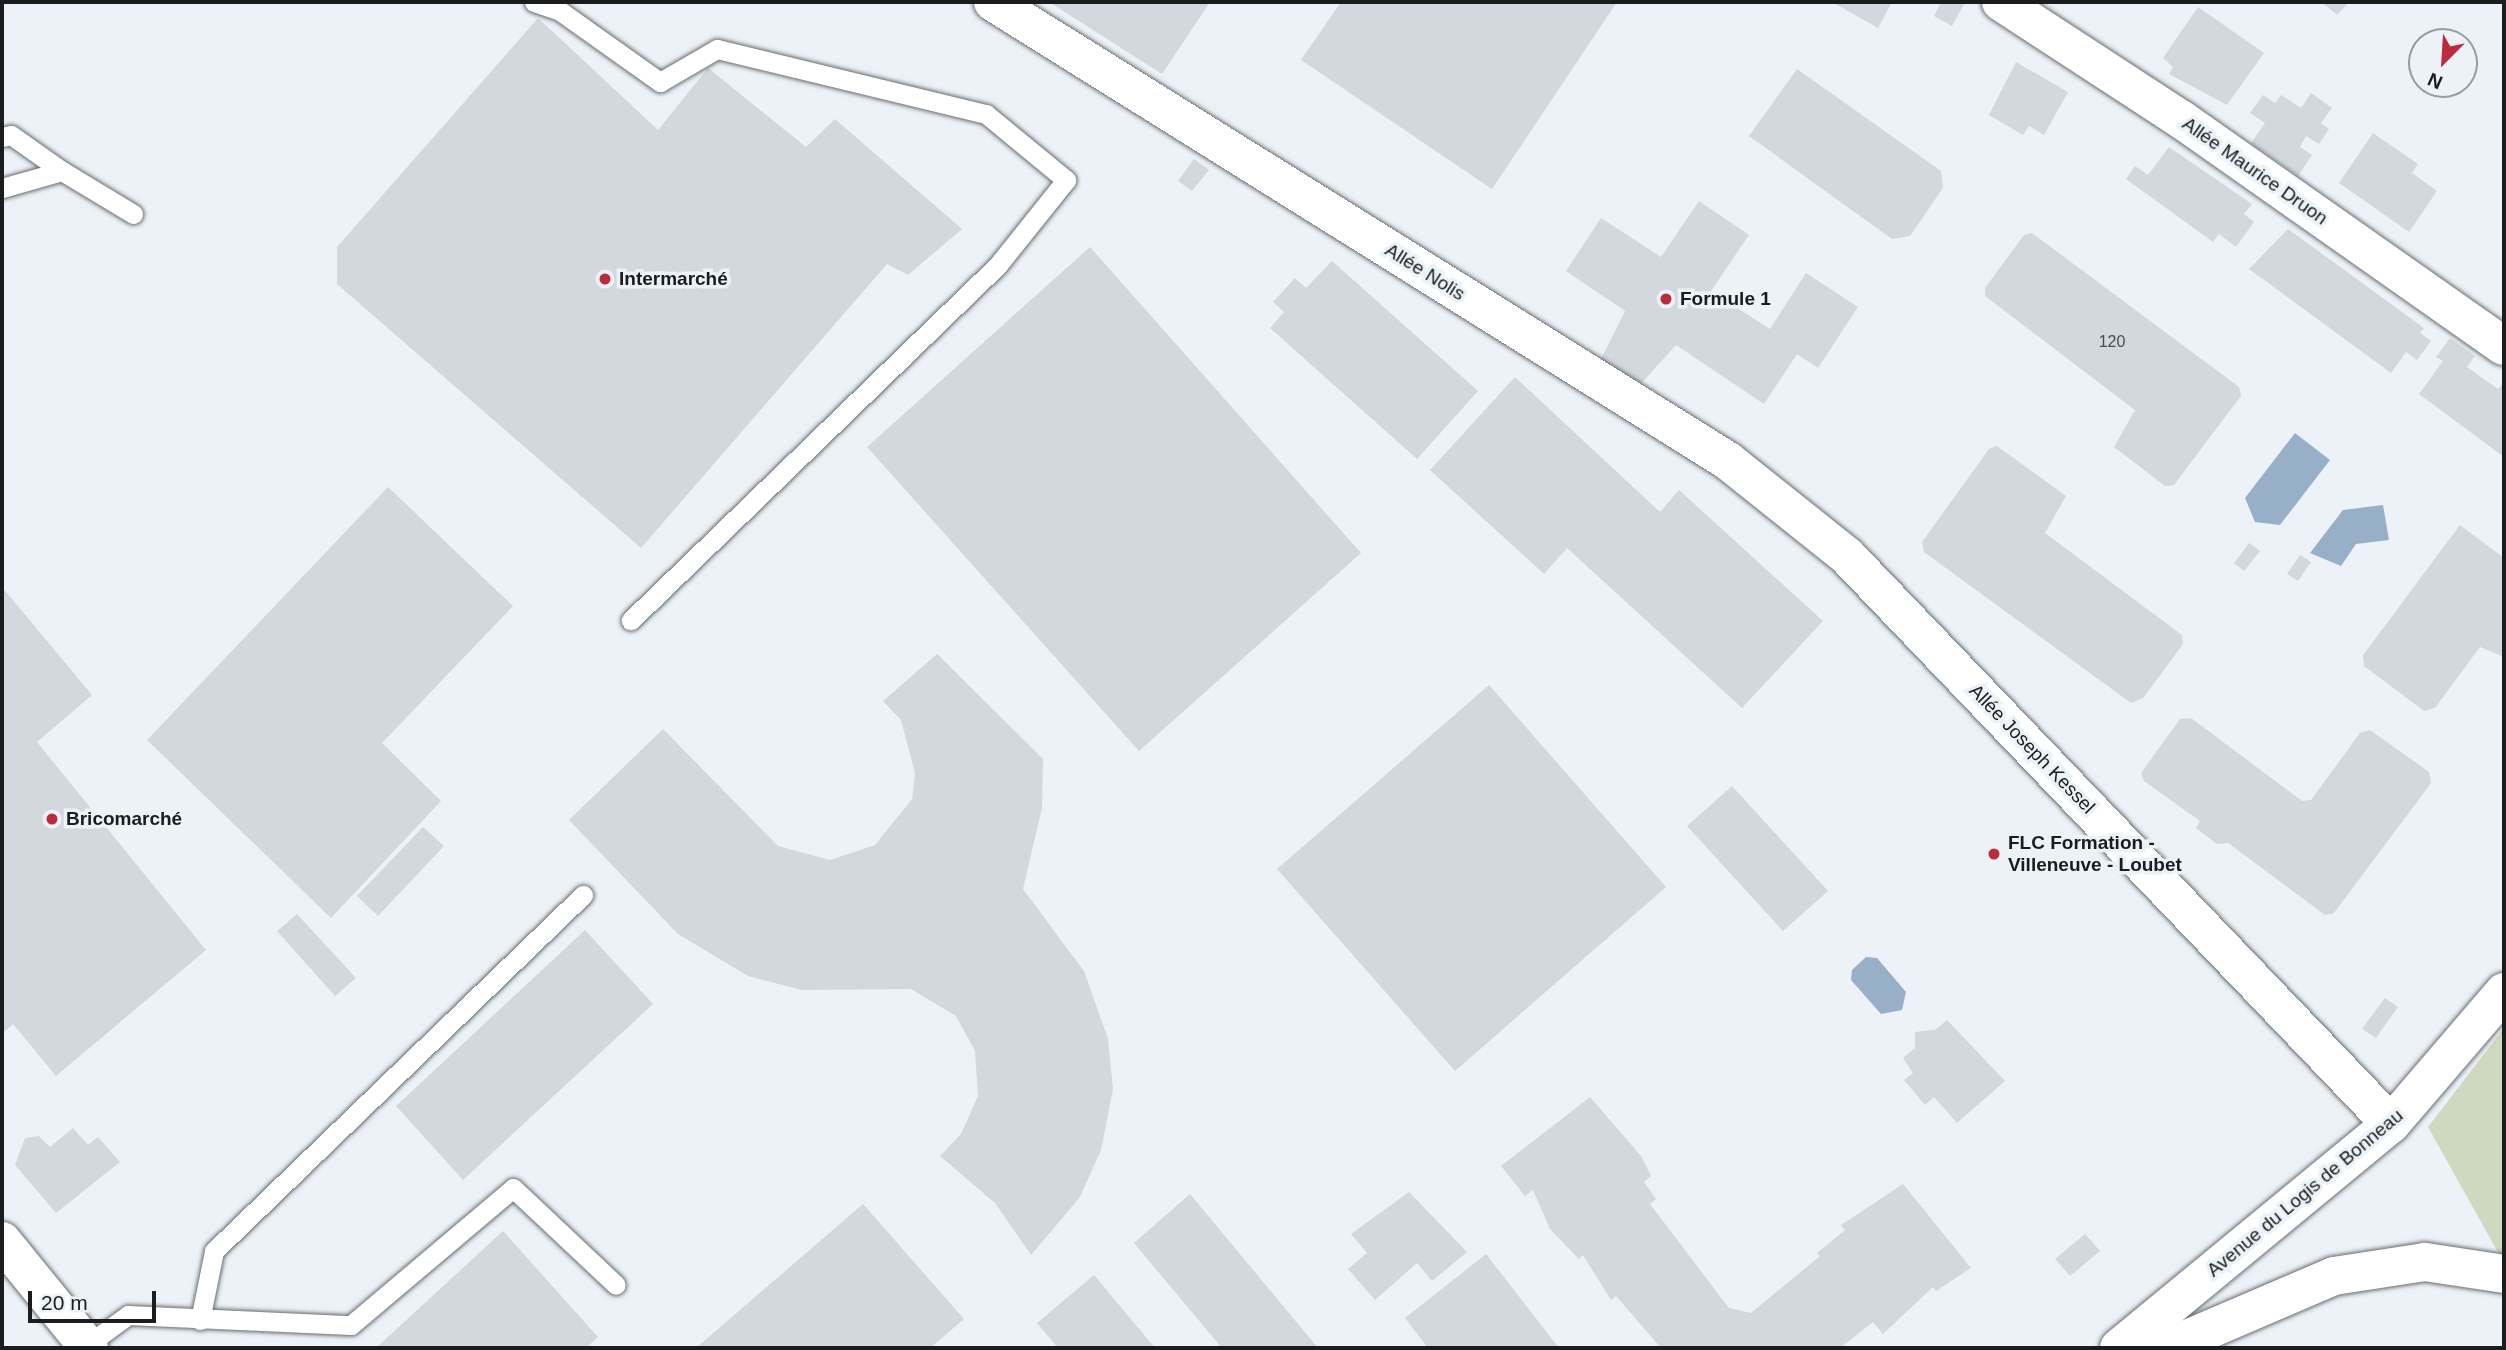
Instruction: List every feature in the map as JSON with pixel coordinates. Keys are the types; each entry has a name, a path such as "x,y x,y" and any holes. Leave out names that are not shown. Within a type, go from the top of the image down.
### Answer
{"street":[{"name":"Allée Nolis","path":"993,2 1728,461 1847,556"},
{"name":"Allée Maurice Druon","path":"2001,2 2182,120 2504,346"},
{"name":"Allée Joseph Kessel","path":"1847,556 2391,1124"},
{"name":"Avenue du Logis de Bonneau","path":"2119,1348 2391,1124 2504,992"},
{"path":"2,1241 88,1347"},
{"path":"2166,1348 2333,1276 2425,1262 2504,1274"}],"lane":[{"path":"534,2 560,11 660,82 717,49 986,114 1066,180 998,265 631,620"},
{"path":"2,137 11,135 62,171 133,214"},
{"path":"2,188 62,171"},
{"path":"200,1320 214,1251 583,895"},
{"path":"88,1347 128,1315 351,1325 513,1188 616,1286"}],"green space":[{"path":"2504,1028 2504,1263 2428,1127"}],"water":[{"path":"2295,433 2330,460 2280,525 2255,522 2245,498"},
{"path":"2383,505 2389,540 2356,544 2341,566 2310,553 2343,510"},
{"path":"1866,957 1877,958 1906,992 1902,1010 1881,1014 1851,980 1852,970"}],"building":[{"path":"1049,2 1210,2 1162,74"},
{"path":"1341,2 1617,2 1492,189 1301,60"},
{"path":"1832,2 1892,2 1878,28"},
{"path":"1941,2 1965,2 1952,26 1934,16"},
{"path":"2321,2 2349,2 2337,15"},
{"path":"2198,7 2264,53 2227,105 2169,74 2173,67 2163,58"},
{"name":"Intermarché","path":"538,18 658,130 708,68 806,147 835,119 962,229 908,275 887,264 641,548 337,284 337,247"},
{"path":"2016,62 2068,92 2044,135 2029,126 2023,135 1989,115"},
{"path":"1797,69 1941,171 1943,188 1910,236 1892,239 1749,136"},
{"path":"2311,93 2332,108 2321,123 2329,129 2319,144 2306,136 2300,147 2312,155 2298,176 2251,143 2265,123 2250,113 2263,95 2275,103 2281,95 2301,108"},
{"path":"2373,133 2418,164 2412,173 2437,191 2409,232 2339,183"},
{"path":"2169,147 2252,204 2244,214 2254,222 2236,247 2219,234 2213,242 2126,179 2135,166 2148,175"},
{"path":"1194,159 1209,170 1192,191 1178,181"},
{"name":"Formule 1","path":"1699,201 1749,235 1711,291 1770,329 1806,273 1858,307 1818,368 1797,354 1764,404 1676,345 1638,387 1600,361 1625,311 1566,271 1601,218 1661,257"},
{"path":"2288,229 2424,328 2420,333 2431,341 2417,360 2406,352 2391,373 2249,269"},
{"path":"2032,233 2239,387 2241,396 2174,485 2165,486 2114,447 2135,410 1985,296 1985,288 2024,235"},
{"path":"1090,247 1361,553 1139,751 867,447"},
{"path":"1332,261 1478,391 1417,459 1270,328 1284,312 1273,302 1295,278 1306,288"},
{"path":"2450,338 2475,356 2467,367 2498,389 2504,381 2504,457 2419,394 2443,361 2436,357"},
{"path":"1515,377 1660,512 1679,490 1823,621 1742,708 1567,548 1544,574 1430,470"},
{"path":"1997,446 2066,496 2045,533 2182,635 2183,644 2143,698 2131,703 1924,552 1922,542 1989,449"},
{"path":"388,487 513,606 382,743 441,801 331,918 147,740"},
{"path":"2460,525 2504,558 2504,657 2480,647 2435,708 2424,711 2364,666 2363,655"},
{"path":"2249,543 2260,551 2244,571 2234,563"},
{"path":"2300,555 2311,562 2298,581 2287,574"},
{"name":"Bricomarché","path":"2,587 92,695 37,742 206,950 56,1076 13,1024 2,1034"},
{"path":"937,654 1043,759 1042,808 1023,889 1084,971 1108,1039 1113,1089 1101,1150 1080,1197 1031,1255 995,1203 940,1156 961,1134 978,1096 975,1051 956,1016 911,989 802,990 748,976 678,934 569,820 663,729 778,846 830,860 875,845 912,799 915,773 901,720 883,701"},
{"path":"1489,685 1666,887 1455,1071 1277,869"},
{"path":"2191,718 2302,801 2311,800 2360,733 2370,730 2429,772 2431,783 2334,913 2325,915 2228,843 2217,844 2196,828 2200,821 2144,781 2141,773 2180,719"},
{"path":"1732,786 1828,891 1783,931 1687,826"},
{"path":"423,827 444,846 378,916 357,896"},
{"path":"297,914 356,978 335,996 277,931"},
{"path":"585,930 653,1004 463,1180 396,1106"},
{"path":"2385,998 2398,1007 2376,1038 2362,1029"},
{"path":"1947,1020 2005,1081 1957,1123 1934,1097 1925,1105 1904,1080 1913,1073 1903,1058 1915,1048 1915,1032 1935,1030"},
{"path":"1590,1097 1641,1156 1651,1176 1644,1182 1656,1199 1650,1204 1729,1308 1751,1313 1820,1256 1817,1253 1845,1230 1841,1225 1903,1184 1971,1268 1936,1291 1933,1287 1883,1334 1873,1322 1840,1348 1661,1348 1616,1296 1611,1300 1583,1255 1579,1259 1550,1229 1533,1190 1525,1196 1501,1166"},
{"path":"73,1128 88,1145 98,1137 120,1162 56,1213 15,1165 25,1138 39,1136 50,1147"},
{"path":"1409,1192 1467,1252 1432,1281 1417,1263 1375,1300 1348,1269 1367,1253 1351,1234"},
{"path":"1190,1194 1318,1348 1222,1348 1134,1243"},
{"path":"863,1204 964,1319 930,1348 696,1348"},
{"path":"503,1231 598,1337 586,1348 376,1348"},
{"path":"2085,1234 2100,1251 2070,1276 2055,1259"},
{"path":"1486,1254 1559,1348 1428,1348 1405,1318"},
{"path":"1094,1275 1155,1348 1058,1348 1037,1323"}],"place":[{"name":"Intermarché","path":"605,279"},
{"name":"Formule 1","path":"1666,299"},
{"name":"Bricomarché","path":"52,819"},
{"name":"FLC Formation - Villeneuve - Loubet","path":"1994,854"}]}
